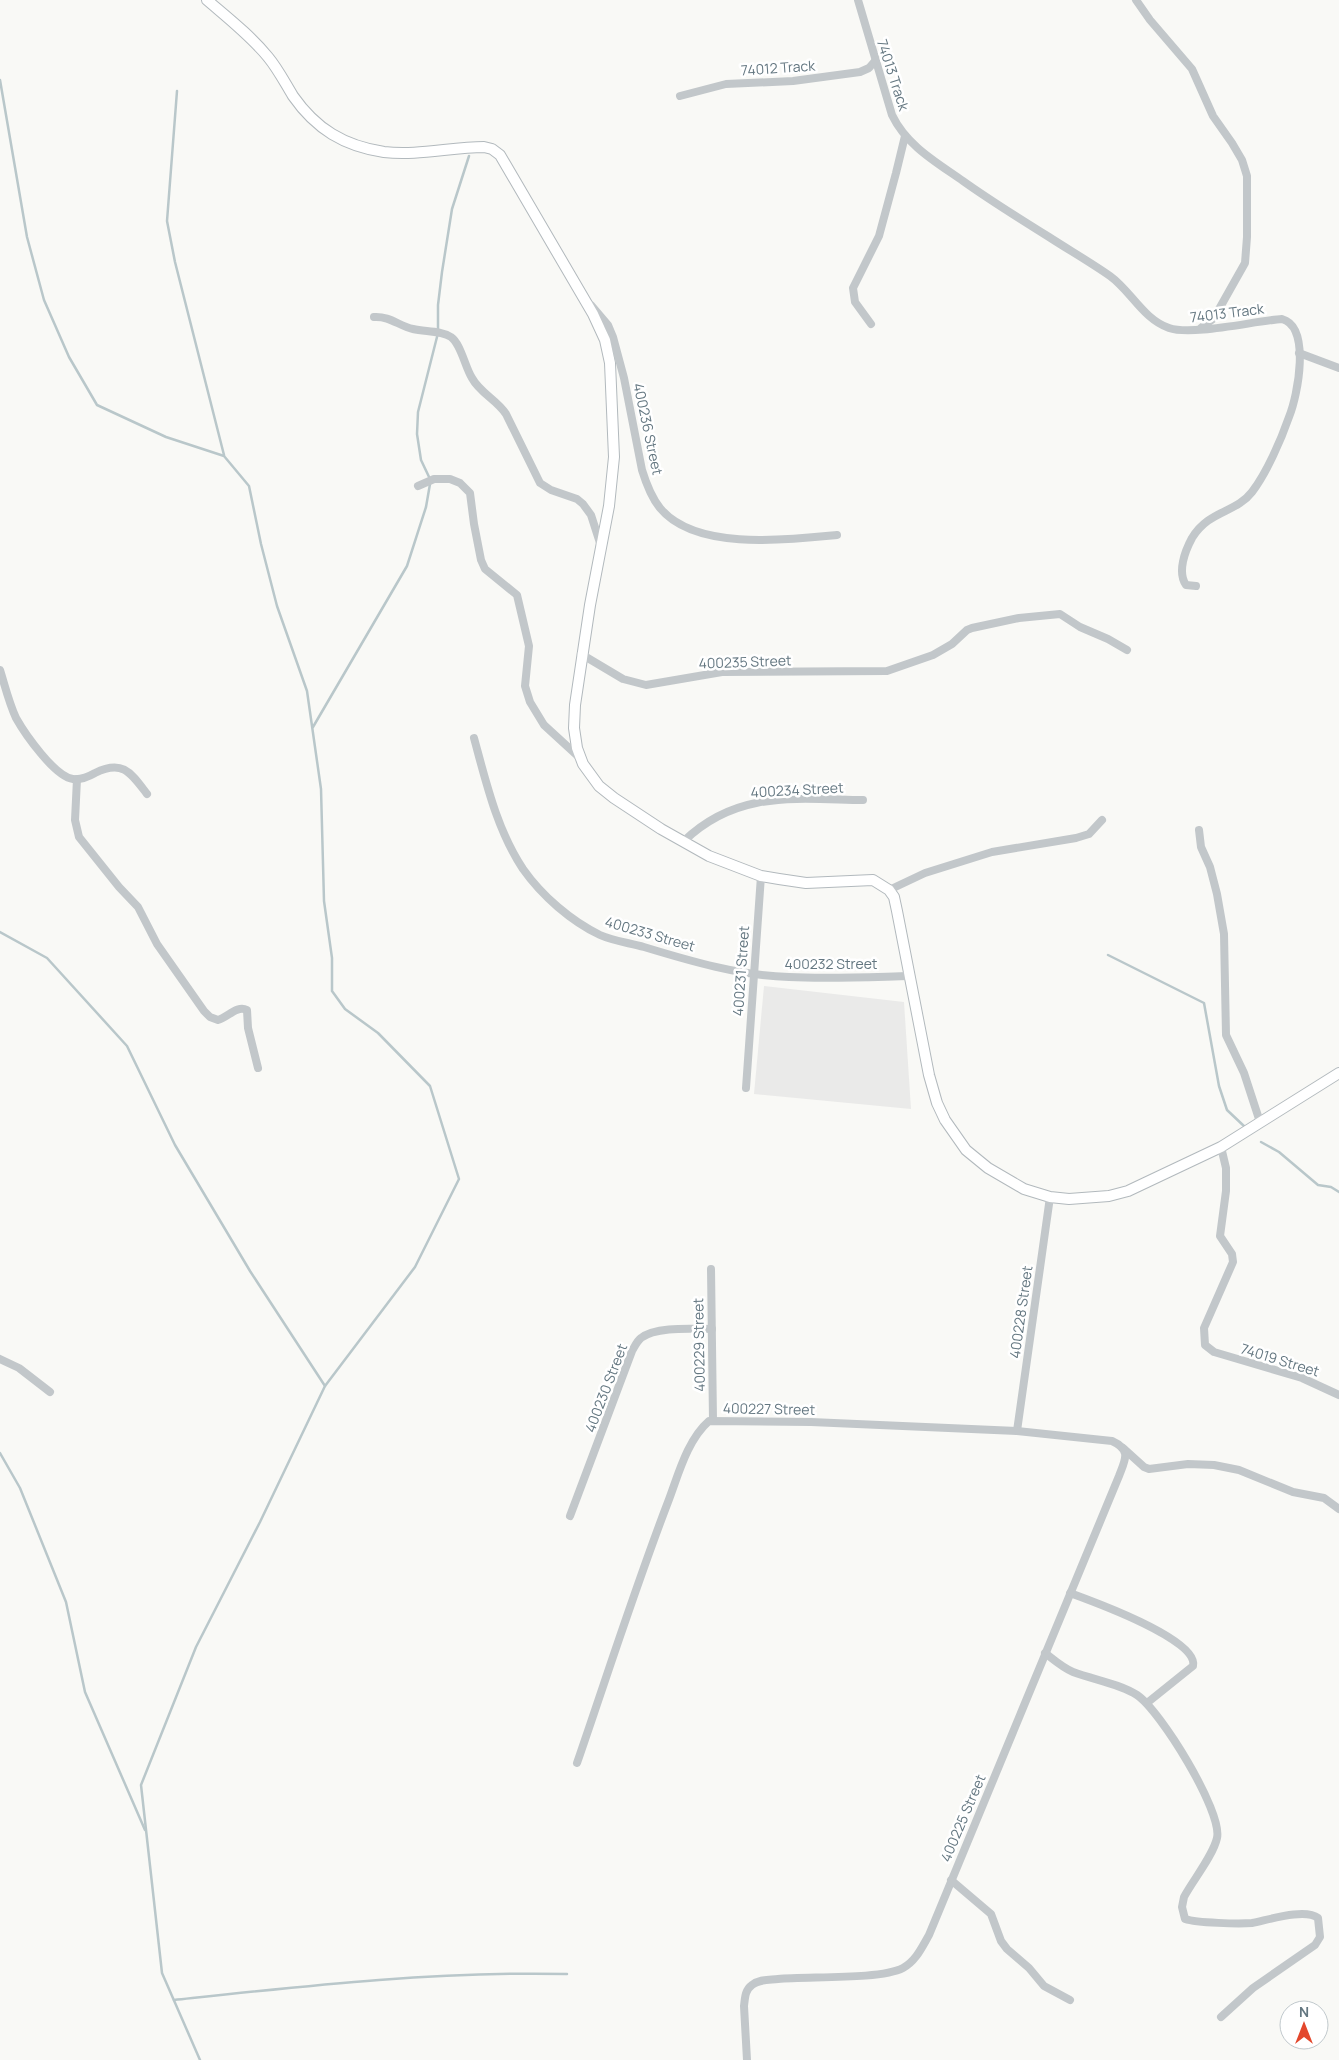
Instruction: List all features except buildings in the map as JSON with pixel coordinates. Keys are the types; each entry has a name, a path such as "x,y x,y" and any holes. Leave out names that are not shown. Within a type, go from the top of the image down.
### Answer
{"street":[{"path":"206,0 248,36 268,57 306,114 318,126 331,134 356,145 386,152 404,153 484,147 492,149 500,155 584,298 605,340 610,372 614,457 602,548 581,654 574,728 577,748 589,774 614,798 661,829 708,856 761,876 806,882 873,880 889,890 896,904 929,1075 937,1102 945,1120 966,1150 988,1168 1024,1189 1050,1197 1087,1199 1128,1191 1221,1147 1339,1073"},
{"name":"74013 Track","path":"858,0 892,115 899,130 920,151 984,196 1112,277 1140,308 1154,320 1169,328 1197,330 1282,319 1291,323 1295,328 1299,338 1299,370 1290,415 1263,474 1246,498 1204,523 1189,544 1185,553 1183,577 1186,585 1196,586"},
{"path":"1136,0 1150,20 1192,69 1213,116 1242,160 1247,176 1245,263 1214,318 1197,330"},
{"name":"74012 Track","path":"680,96 726,84 794,81 860,72 869,68 875,61"},
{"path":"871,324 853,297 853,288 879,236 905,136"},
{"name":"400236 Street","path":"584,298 608,325 613,337 624,378 642,470 646,484 661,509 678,523 698,532 715,536 769,540 837,535"},
{"path":"374,317 388,318 413,329 443,334 453,339 471,378 479,388 502,407 540,483 551,490 577,499 583,504 591,515 602,548"},
{"path":"1299,353 1339,368"},
{"path":"418,486 434,479 450,479 460,483 470,494 476,533 485,570 517,595 529,646 526,669 526,693 544,725 582,759"},
{"name":"400235 Street","path":"581,654 623,679 646,685 722,672 887,671 939,651 952,644 967,630 972,628 1019,618 1055,614 1064,615 1080,627 1108,639 1127,650"},
{"path":"0,670 9,701 23,728 57,772 67,778 77,779 109,767 118,766 132,774 148,794"},
{"name":"400233 Street","path":"474,738 490,795 504,833 524,869 546,896 571,916 601,935 659,952 753,974"},
{"path":"77,779 75,820 80,837 119,887 138,907 157,944 204,1011 210,1017 218,1020 237,1009 244,1008 247,1010 248,1028 258,1068"},
{"name":"400234 Street","path":"684,841 710,819 738,806 760,801 863,800"},
{"path":"889,890 925,873 992,852 1076,838 1089,834 1102,820"},
{"path":"1199,830 1201,847 1210,867 1217,894 1224,934 1224,1003 1227,1040 1244,1073 1260,1122"},
{"name":"400231 Street","path":"746,1088 742,1068 753,974 761,876"},
{"name":"400232 Street","path":"753,974 788,978 910,976"},
{"name":"74019 Street","path":"1221,1147 1226,1168 1226,1191 1220,1236 1232,1254 1233,1262 1204,1328 1203,1342 1214,1352 1302,1378 1339,1395"},
{"name":"400228 Street","path":"1017,1431 1050,1197"},
{"name":"400229 Street","path":"711,1269 713,1420"},
{"name":"400230 Street","path":"570,1516 637,1342 642,1337 654,1332 712,1329"},
{"path":"0,1359 19,1368 50,1392"},
{"name":"400227 Street","path":"577,1763 651,1546 690,1448 698,1433 706,1424 713,1420 811,1422 1017,1431 1112,1441 1123,1448"},
{"path":"1123,1448 1144,1467 1149,1469 1188,1464 1214,1465 1238,1470 1293,1492 1324,1498 1339,1509"},
{"name":"400225 Street","path":"747,2060 744,2006 745,1998 751,1986 762,1980 871,1974 903,1968 917,1956 929,1935 950,1880 1126,1458 1123,1448"},
{"path":"1070,1593 1122,1612 1172,1638 1191,1655 1194,1660 1193,1666 1147,1703"},
{"path":"1045,1653 1071,1671 1122,1688 1139,1696 1147,1703 1168,1730 1189,1763 1216,1820 1218,1830 1215,1845 1184,1897 1182,1907 1185,1919 1241,1923 1312,1914 1317,1916 1319,1920 1320,1938 1316,1945 1253,1988 1221,2017"},
{"path":"950,1880 993,1916 997,1931 1007,1949 1044,1986 1070,2000"}],"shaded area":[{"path":"764,986 904,1002 911,1109 754,1094"}],"waterway":[{"path":"0,80 27,237 44,300 69,357 97,405 166,437 224,456 249,486 277,606 307,691 321,789 324,901 332,958 332,991 345,1009 378,1033 430,1086 459,1179 415,1267 325,1386 260,1522 196,1647 141,1785 162,1973 200,2060"},
{"path":"177,91 167,221 175,262 224,455"},
{"path":"430,479 421,460 417,434 418,412 438,333 438,305 452,209 469,156"},
{"path":"313,727 407,566 426,507 430,484"},
{"path":"0,932 47,958 127,1046 175,1145 250,1271 325,1386"},
{"path":"1108,955 1204,1003 1219,1086 1227,1110 1245,1127"},
{"path":"1261,1142 1279,1152 1318,1185 1331,1187 1339,1192"},
{"path":"0,1453 20,1488 66,1602 85,1692 145,1830"},
{"path":"174,2000 419,1977 567,1974"}]}
